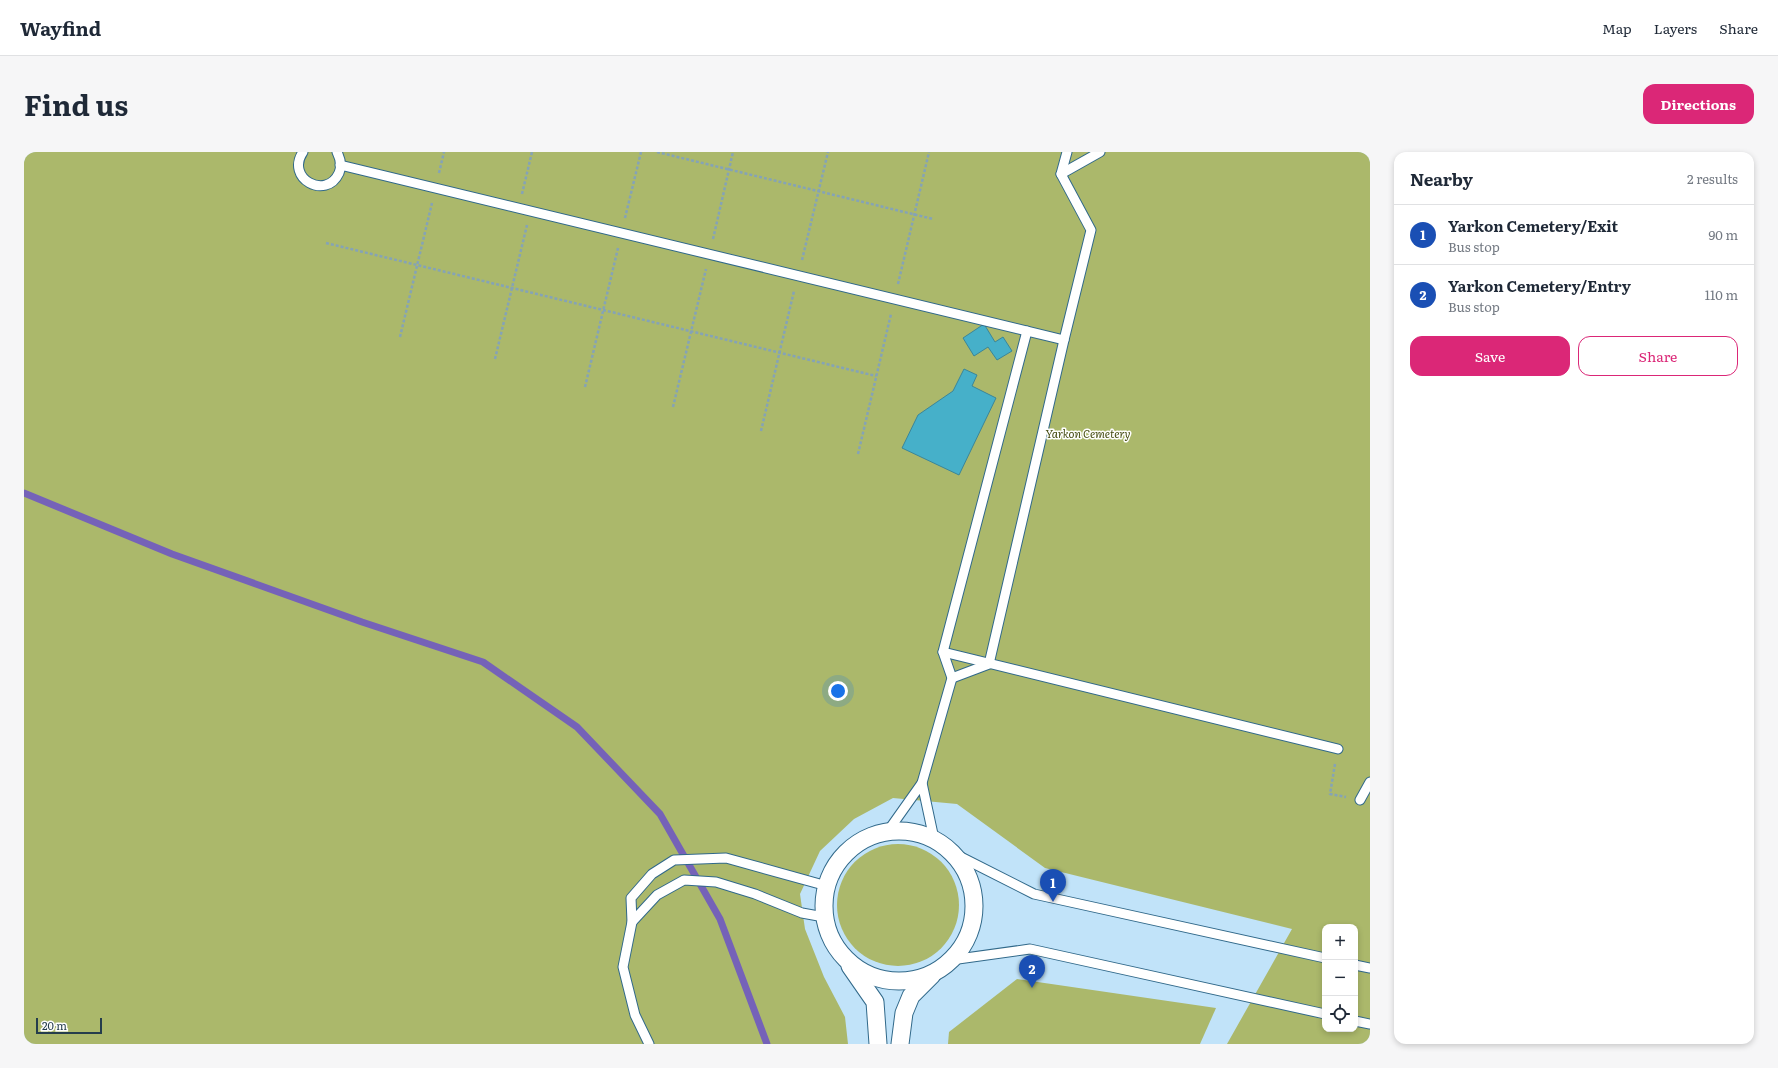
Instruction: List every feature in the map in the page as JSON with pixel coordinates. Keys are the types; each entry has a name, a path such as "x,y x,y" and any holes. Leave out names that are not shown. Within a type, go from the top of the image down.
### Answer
{"street":[{"path":"878,1044 875,1002 831,939 824,917 824,893 832,870 846,851 865,838 888,831 904,830 920,833 934,839 953,853 967,873 974,896 974,903 973,919 965,942 951,960 911,996 904,1013 900,1044"},
{"path":"845,959 861,971 879,979 898,981 911,980 936,972"}],"lane":[{"path":"303,152 300,156 298,165 300,173 305,181 313,185 322,186 330,183 337,177 341,169 340,160 336,152"},
{"path":"990,664 1064,340 1091,230 1061,174 1067,152"},
{"path":"1061,174 1100,152"},
{"path":"340,165 1064,340"},
{"path":"888,831 922,783 952,678 943,652 1027,332"},
{"path":"943,652 1338,749"},
{"path":"952,678 990,664"},
{"path":"1360,800 1370,782"},
{"path":"922,783 934,839"},
{"path":"953,853 1034,894 1322,957"},
{"path":"649,1044 635,1015 623,968 632,922 631,898 652,874 674,860 726,858 827,886"},
{"path":"632,922 657,895 684,880 716,882 802,912 824,917"},
{"path":"951,960 1030,949 1322,1013"},
{"path":"1358,966 1370,968"},
{"path":"1358,1022 1370,1024"}],"path":[{"path":"400,337 444,152"},
{"path":"519,208 532,152"},
{"path":"585,386 641,152"},
{"path":"657,152 933,219"},
{"path":"673,407 733,152"},
{"path":"495,359 530,211"},
{"path":"326,243 876,376"},
{"path":"1338,749 1330,794 1360,800"}],"green space":[{"name":"Yarkon Cemetery","path":"24,152 1370,152 1370,1044 1227,1044 1292,929 1045,868 957,804 893,798 854,819 820,851 800,894 805,929 824,977 845,1017 848,1044 24,1044"},
{"path":"898,844 922,848 941,862 955,881 959,905 955,929 941,948 922,962 898,966 874,962 855,948 841,929 837,905 841,881 855,862 874,848"},
{"path":"1017,979 1216,1008 1200,1044 948,1044 949,1032"}],"building":[{"path":"984,324 995,342 1003,337 1012,351 997,360 988,347 974,356 963,338"},
{"path":"964,369 977,375 972,386 996,398 959,475 902,448 918,415 953,391"}],"waterway":[{"path":"24,493 172,554 362,622 483,662 577,727 660,814 720,919 767,1044"}],"place":[{"name":"Yarkon Cemetery/Exit","path":"1053,902"},
{"name":"Yarkon Cemetery/Entry","path":"1032,988"}]}
